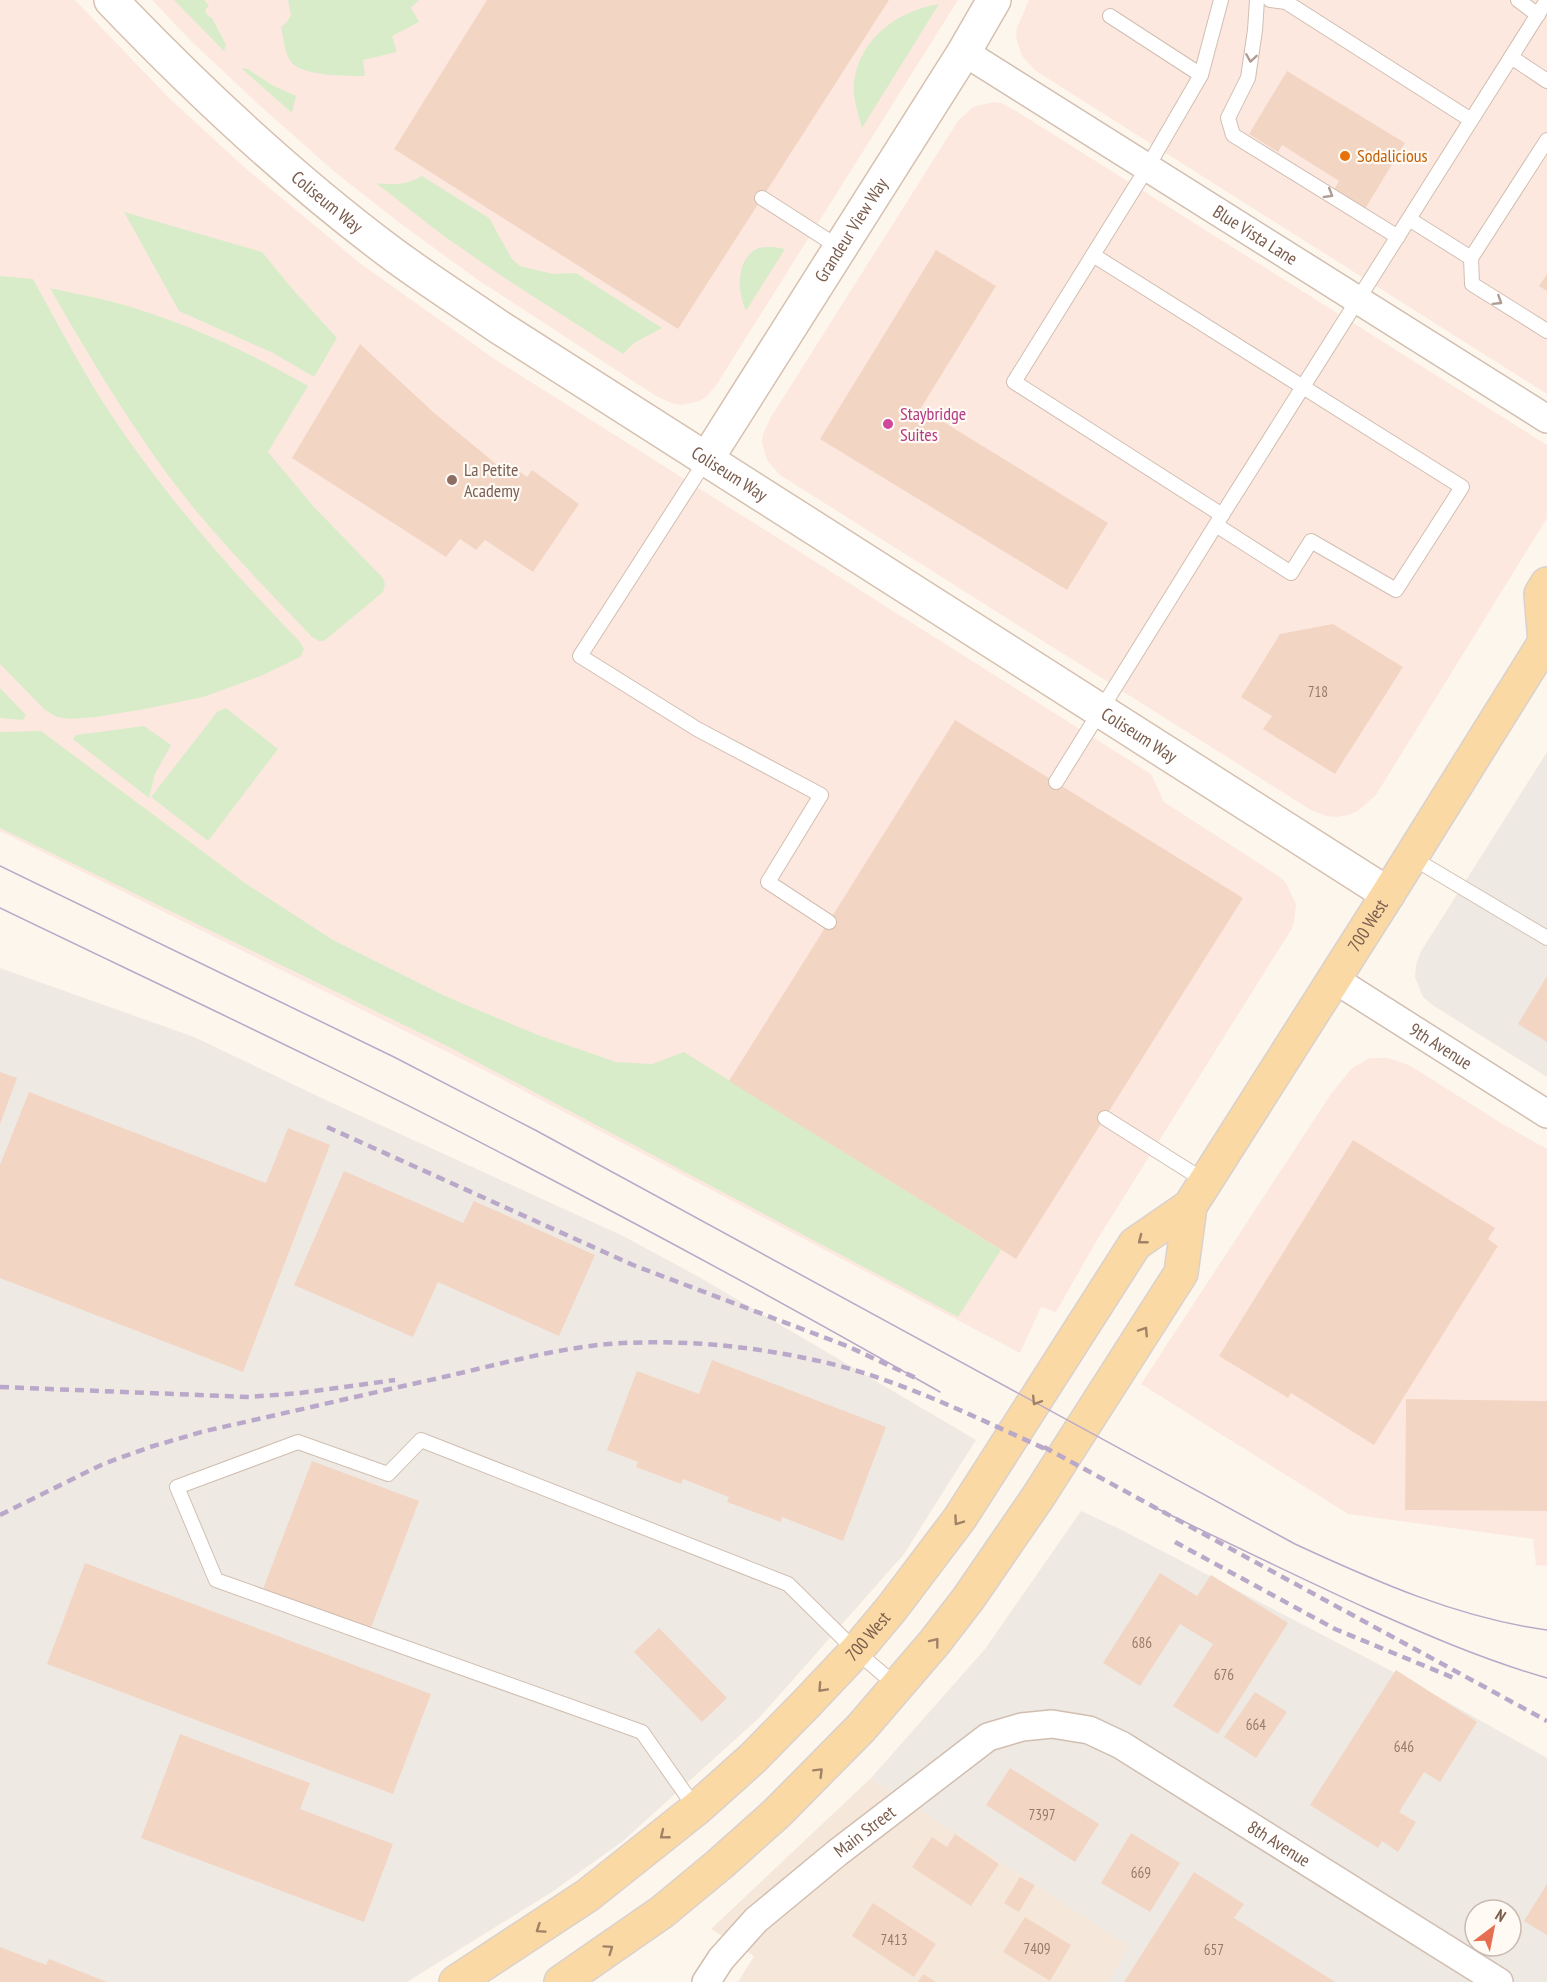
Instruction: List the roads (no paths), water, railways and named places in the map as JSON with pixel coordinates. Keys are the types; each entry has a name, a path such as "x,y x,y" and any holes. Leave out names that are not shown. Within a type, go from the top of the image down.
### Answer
{"main road":[{"name":"700 West","path":"456,1982 588,1896 696,1809 753,1758 856,1651 906,1591 960,1518 1135,1244 1197,1193 1334,979 1546,642 1540,594 1547,584"},
{"name":"700 West","path":"561,1982 662,1912 720,1864 823,1768 898,1687 968,1599 1002,1551 1181,1273 1197,1193"}],"street":[{"name":"Coliseum Way","path":"111,0 199,90 313,190 395,256 499,327 706,460 1388,894"},
{"name":"Grandeur View Way","path":"706,460 964,52 994,0"},
{"name":"Blue Vista Lane","path":"964,52 1547,419"},
{"name":"9th Avenue","path":"1334,979 1547,1114"},
{"name":"Main Street","path":"706,1982 721,1959 756,1920 988,1737 1022,1727 1052,1724"},
{"name":"8th Avenue","path":"1052,1724 1089,1730 1121,1745 1499,1982"}],"lane":[{"path":"1093,255 1462,487 1396,590 1311,541 1291,573 1219,520 1014,382 1202,75 1221,0"},
{"path":"1257,0 1248,78 1228,118 1233,135 1398,237"},
{"path":"1270,0 1286,2 1471,120"},
{"path":"1518,0 1538,15"},
{"path":"1056,782 1547,0"},
{"path":"1110,16 1202,75"},
{"path":"1511,57 1547,81"},
{"path":"1547,140 1471,258 1472,284 1547,331"},
{"path":"762,198 840,248"},
{"path":"1409,219 1471,258"},
{"path":"706,460 580,656 697,729 821,795 768,882 829,922"},
{"path":"1411,857 1547,938"},
{"path":"1105,1118 1197,1193"},
{"path":"696,1809 642,1732 216,1580 177,1487 298,1442 388,1474 421,1440 788,1584 856,1651 898,1687"}],"tram line":[{"path":"0,866 394,1057 537,1131 1295,1544 1386,1584 1449,1607 1481,1617 1547,1630"},
{"path":"0,908 261,1033 456,1130 732,1276 940,1392"},
{"path":"1156,1508 1390,1619 1478,1655 1547,1678"}],"railway":[{"path":"327,1127 633,1265 847,1346 918,1379"},
{"path":"0,1515 103,1464 205,1431 527,1357 608,1344 659,1342 735,1347 785,1354 841,1366 932,1398 1050,1451"},
{"path":"0,1387 249,1397 300,1393 395,1380"},
{"path":"1044,1447 1547,1721"},
{"path":"1175,1542 1335,1629 1454,1678"}],"place":[{"name":"Sodalicious","path":"1345,156"},
{"name":"Staybridge Suites","path":"888,424"},
{"name":"La Petite Academy","path":"452,480"}]}
